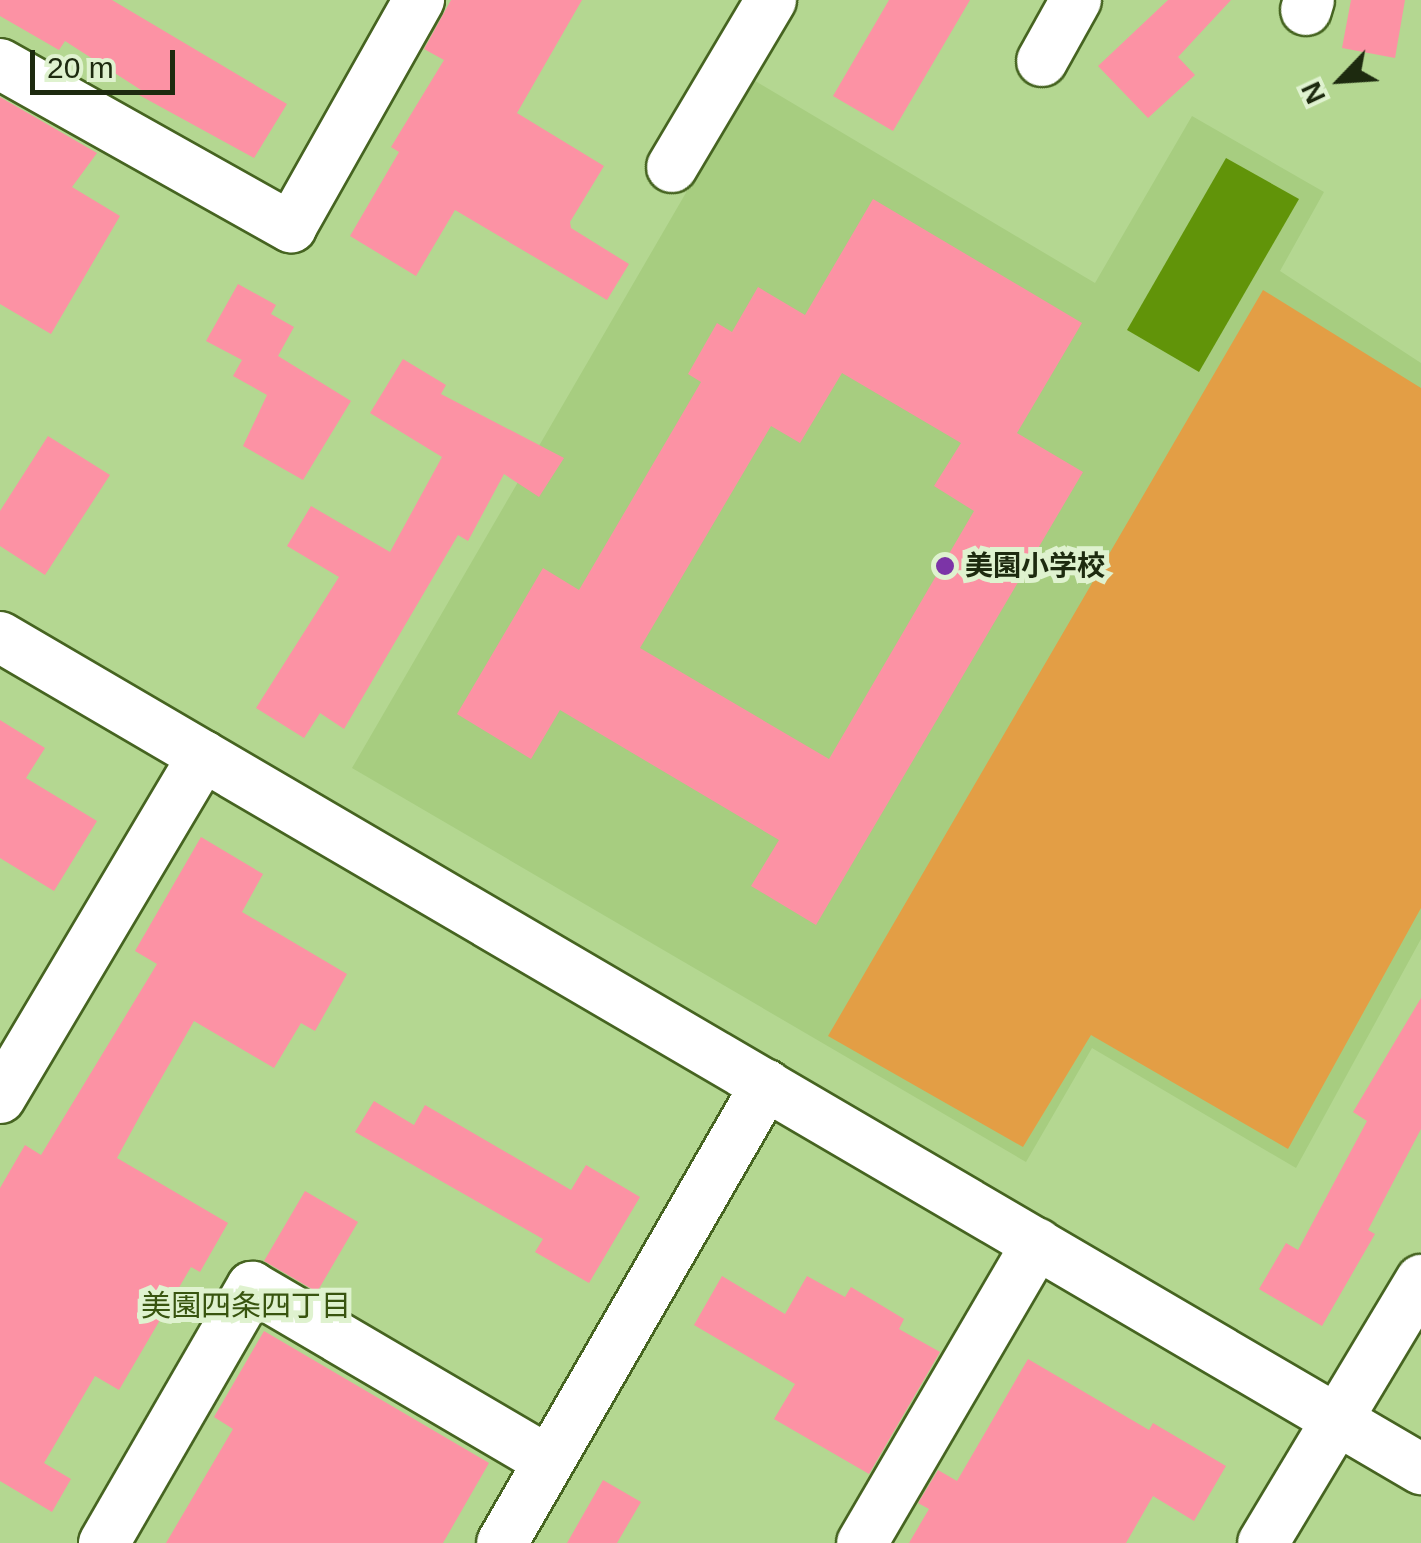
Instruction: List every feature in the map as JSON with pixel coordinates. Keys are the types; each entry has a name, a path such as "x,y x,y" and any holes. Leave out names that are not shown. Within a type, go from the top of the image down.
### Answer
{"street":[{"path":"0,64 291,226 419,0"},
{"path":"672,167 771,0"},
{"path":"1042,61 1076,0"},
{"path":"0,637 1421,1469"},
{"path":"0,1098 203,756"},
{"path":"502,1543 766,1085"},
{"path":"862,1543 1036,1243"},
{"path":"1262,1543 1421,1280"},
{"path":"104,1543 252,1287 549,1460"}],"shaded area":[{"name":"美園小学校","path":"752,79 1095,283 1192,116 1324,192 1280,271 1421,363 1421,939 1296,1168 1092,1048 1026,1162 352,768"},
{"path":"1226,158 1299,199 1199,372 1127,330"},
{"path":"1263,290 1421,388 1421,908 1288,1149 1091,1035 1023,1147 828,1036"}],"building":[{"path":"0,0 112,0 287,104 254,158 139,95 141,90 65,41 59,50 0,16"},
{"path":"451,0 582,0 517,113 604,166 570,222 571,228 629,264 607,300 455,210 416,276 350,236 399,152 391,147 444,60 424,49"},
{"path":"889,0 970,0 893,131 833,96"},
{"path":"1168,0 1231,0 1178,57 1195,75 1148,118 1098,66"},
{"path":"1351,0 1405,0 1395,58 1342,48"},
{"path":"0,97 97,153 72,187 120,216 51,334 0,304"},
{"path":"873,199 1082,323 1017,433 1083,472 816,925 751,886 779,840 560,710 531,759 457,714 543,568 579,590 701,382 688,374 717,323 732,332 758,287 805,315","holes":["842,373 961,443 934,486 974,511 829,759 640,648 771,426 800,443"]},
{"path":"238,284 276,305 271,314 294,327 278,356 351,401 303,480 243,446 267,395 233,376 242,360 206,341"},
{"path":"403,359 446,385 441,394 564,458 539,497 504,474 468,541 458,535 344,729 320,713 304,738 256,708 339,577 287,546 311,506 390,552 442,457 370,413"},
{"path":"48,436 110,475 45,575 0,546 0,511"},
{"path":"0,720 45,748 26,778 97,821 54,891 0,858"},
{"path":"201,837 263,874 242,912 347,974 315,1031 301,1023 274,1068 194,1021 142,1112 117,1158 228,1223 200,1272 191,1267 119,1390 95,1376 44,1463 71,1479 52,1512 0,1481 0,1188 25,1145 41,1155 157,964 135,951"},
{"path":"1421,998 1421,1129 1368,1230 1375,1234 1322,1326 1259,1289 1286,1243 1298,1250 1367,1121 1353,1112"},
{"path":"374,1101 414,1125 425,1105 571,1190 586,1165 640,1197 589,1283 535,1252 543,1239 355,1132"},
{"path":"305,1191 358,1222 317,1292 264,1261"},
{"path":"722,1276 785,1314 807,1276 845,1297 851,1287 904,1319 899,1329 940,1352 869,1474 774,1419 795,1384 694,1325"},
{"path":"264,1331 489,1463 443,1543 166,1543 233,1429 214,1417"},
{"path":"1028,1359 1149,1430 1153,1423 1226,1466 1194,1521 1153,1496 1126,1543 909,1543 929,1509 918,1503 938,1470 957,1481"},
{"path":"603,1480 641,1502 617,1543 567,1543"}],"place":[{"name":"美園小学校","path":"945,566"}],"district":[{"name":"美園四条四丁目","path":"246,1306"}]}
